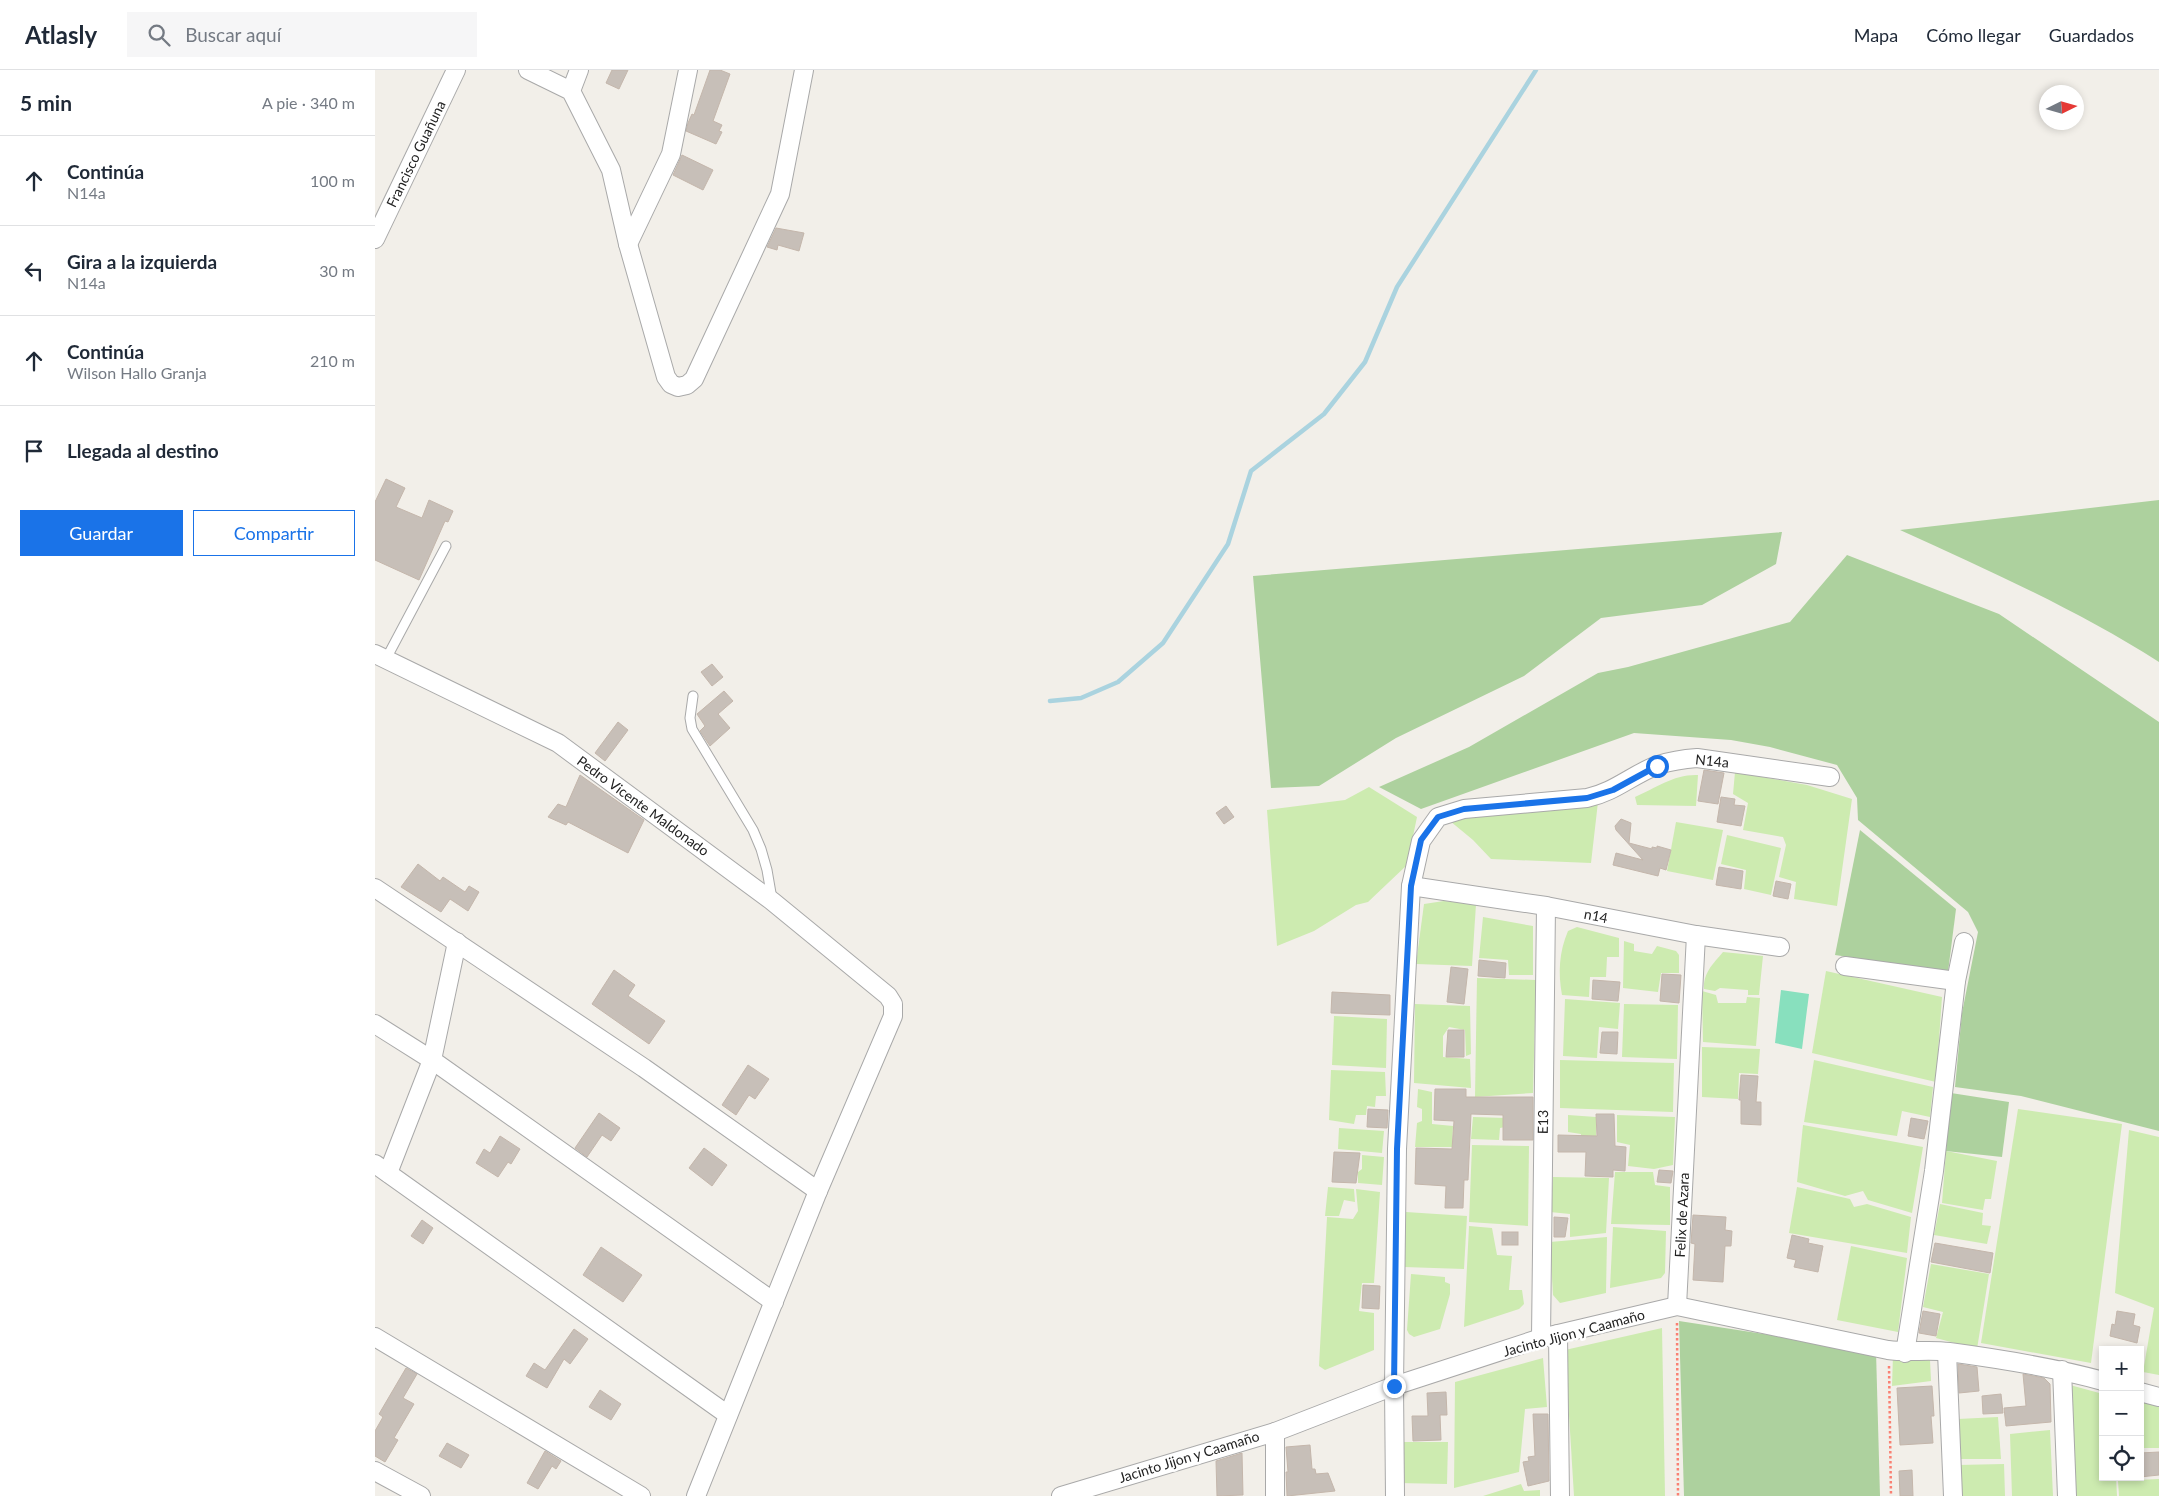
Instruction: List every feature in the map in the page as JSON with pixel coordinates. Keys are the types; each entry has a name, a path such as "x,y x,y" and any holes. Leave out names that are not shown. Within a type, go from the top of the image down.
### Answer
{"street":[{"name":"Francisco Guañuna","path":"375,239 456,70"},
{"path":"528,70 571,92 611,170 628,244 666,377 671,384 678,387 687,385 694,379 780,194 804,70"},
{"path":"571,92 579,70"},
{"path":"628,244 671,154 688,70"},
{"name":"Pedro Vicente Maldonado","path":"381,657 558,743 772,901 888,996 893,1004 893,1016 818,1191"},
{"name":"N14a","path":"1395,1496 1394,1386 1397,1149 1411,886 1421,840 1438,817 1464,809 1587,798 1613,790 1657,766 1677,760 1697,758 1830,777"},
{"name":"n14","path":"1411,886 1546,906 1696,935 1780,947"},
{"path":"375,888 644,1068 818,1191 696,1496"},
{"name":"E13","path":"1546,906 1549,1336 1560,1496"},
{"name":"Felix de Azara","path":"1677,1306 1696,935"},
{"path":"457,942 432,1060 381,1169 728,1415"},
{"path":"1897,1351 1934,1171 1956,981 1964,942"},
{"path":"1845,966 1956,981"},
{"path":"375,1024 432,1060 774,1302"},
{"name":"Jacinto Jijon y Caamaño","path":"1061,1496 1275,1432 1394,1386 1549,1336 1677,1306 1897,1351 1947,1352 2062,1370 2099,1380"},
{"path":"375,1337 641,1496"},
{"path":"1947,1352 1953,1496"},
{"path":"2062,1370 2067,1496"},
{"path":"2144,1393 2159,1397"},
{"path":"1275,1432 1275,1496"},
{"path":"375,1471 421,1496"}],"lane":[{"path":"381,657 446,546"},
{"path":"693,696 690,718 692,728 753,830 767,870 772,901"}],"path":[{"path":"1677,1306 1678,1496"},
{"path":"1891,1496 1897,1351"}],"green space":[{"path":"2159,500 2159,662 2064,608 1900,530"},
{"path":"1782,532 1776,564 1702,605 1601,618 1524,676 1396,738 1319,786 1271,788 1253,576"},
{"path":"1847,555 1999,614 2159,722 2159,1131 2021,1096 1955,1087 1962,1013 1978,932 1968,912 1858,820 1857,798 1837,765 1770,747 1731,740 1634,733 1421,809 1379,787 1469,747 1598,673 1628,667 1790,622"},
{"path":"1735,772 1807,785 1852,799 1837,906 1794,899 1796,882 1779,877 1786,845 1783,837 1743,830 1748,803 1733,794"},
{"path":"1689,775 1698,775 1696,806 1637,805 1635,797 1665,782"},
{"path":"1369,787 1417,817 1407,865 1368,902 1356,905 1314,931 1277,946 1267,810 1345,800"},
{"path":"1598,802 1591,863 1491,859 1473,840 1450,821 1531,807"},
{"path":"1676,822 1723,830 1713,880 1667,871"},
{"path":"1860,830 1956,909 1948,972 1835,955"},
{"path":"1727,835 1781,848 1771,895 1744,889 1746,870 1721,864"},
{"path":"1444,901 1476,904 1472,966 1416,964 1424,904"},
{"path":"1483,917 1533,926 1533,975 1509,975 1508,960 1479,958"},
{"path":"1577,927 1619,938 1619,957 1607,957 1606,977 1590,977 1589,997 1562,995 1560,979 1561,955 1568,931"},
{"path":"1624,941 1634,944 1634,951 1652,954 1657,946 1676,951 1679,955 1679,973 1661,973 1658,992 1623,988"},
{"path":"1723,952 1763,956 1759,995 1748,995 1748,990 1720,988 1715,991 1704,989 1707,973"},
{"path":"1826,971 1942,997 1936,1082 1812,1053"},
{"path":"1477,978 1536,980 1533,1093 1475,1097"},
{"path":"1781,990 1809,994 1802,1049 1775,1043"},
{"path":"1702,991 1716,995 1718,1003 1746,1003 1747,997 1760,998 1756,1046 1703,1042"},
{"path":"1565,999 1620,1003 1618,1029 1599,1027 1597,1058 1563,1056"},
{"path":"1415,1004 1470,1006 1471,1054 1466,1056 1465,1030 1449,1027 1443,1036 1443,1057 1470,1059 1471,1088 1414,1083"},
{"path":"1624,1004 1678,1005 1677,1059 1622,1057"},
{"path":"1334,1016 1387,1019 1386,1068 1332,1065"},
{"path":"1702,1047 1760,1049 1758,1074 1739,1073 1738,1099 1702,1097"},
{"path":"1560,1060 1674,1063 1673,1112 1560,1108"},
{"path":"1814,1060 1933,1087 1930,1117 1902,1111 1897,1136 1804,1122"},
{"path":"1331,1070 1385,1072 1386,1096 1376,1096 1375,1107 1367,1106 1366,1115 1356,1115 1354,1124 1329,1120"},
{"path":"1418,1089 1432,1092 1432,1124 1453,1126 1452,1147 1415,1147 1417,1123 1422,1121 1422,1109 1417,1107"},
{"path":"1951,1093 2009,1102 2002,1157 1946,1151"},
{"path":"2018,1109 2122,1124 2091,1363 1981,1343"},
{"path":"1568,1115 1596,1117 1596,1140 1581,1140 1581,1134 1568,1132"},
{"path":"1617,1115 1675,1117 1673,1165 1654,1169 1628,1166 1630,1145 1617,1142"},
{"path":"1473,1117 1506,1118 1505,1127 1500,1128 1499,1140 1471,1139"},
{"path":"1803,1125 1923,1147 1912,1213 1868,1200 1863,1191 1845,1196 1797,1182"},
{"path":"1339,1128 1384,1131 1382,1153 1338,1149"},
{"path":"2129,1130 2159,1137 2159,1375 2144,1372 2154,1308 2115,1293"},
{"path":"1472,1145 1529,1146 1528,1226 1469,1222"},
{"path":"1946,1151 1997,1161 1991,1199 1985,1199 1983,1210 1942,1203"},
{"path":"1362,1155 1384,1157 1382,1185 1358,1183 1358,1172 1362,1169"},
{"path":"1615,1172 1653,1172 1655,1185 1670,1187 1670,1225 1611,1224"},
{"path":"1553,1177 1609,1178 1606,1233 1570,1237 1570,1214 1550,1212"},
{"path":"1328,1187 1354,1189 1355,1202 1344,1200 1339,1216 1325,1216"},
{"path":"1797,1187 1850,1199 1854,1207 1867,1204 1911,1217 1907,1253 1789,1233"},
{"path":"1356,1189 1380,1192 1374,1283 1362,1283 1359,1311 1374,1313 1374,1350 1325,1370 1319,1366 1327,1217 1353,1219 1358,1211"},
{"path":"1940,1204 1983,1213 1982,1225 1991,1226 1987,1244 1934,1235"},
{"path":"1406,1212 1467,1216 1464,1269 1404,1267"},
{"path":"1469,1226 1492,1228 1497,1255 1512,1256 1509,1290 1522,1290 1524,1304 1519,1309 1464,1327"},
{"path":"1613,1227 1666,1231 1665,1273 1661,1278 1610,1288"},
{"path":"1607,1237 1606,1293 1560,1303 1553,1295 1550,1242"},
{"path":"1851,1246 1907,1258 1898,1332 1837,1320"},
{"path":"1931,1264 1989,1274 1977,1349 1936,1338 1943,1312 1923,1307"},
{"path":"1411,1274 1445,1277 1445,1282 1450,1284 1450,1294 1440,1329 1414,1337 1407,1330"},
{"path":"1679,1321 1876,1351 1880,1496 1684,1496"},
{"path":"1662,1328 1665,1496 1574,1496 1565,1350"},
{"path":"1893,1354 1930,1360 1931,1381 1892,1386"},
{"path":"1543,1358 1547,1407 1525,1409 1519,1472 1454,1488 1455,1382"},
{"path":"2070,1385 2099,1393 2099,1481 2116,1481 2117,1496 2073,1496"},
{"path":"2144,1402 2159,1405 2159,1448 2144,1448"},
{"path":"1998,1417 2001,1459 1961,1459 1958,1419"},
{"path":"2050,1430 2053,1496 2012,1496 2010,1434"},
{"path":"1398,1442 1448,1442 1447,1484 1398,1483"},
{"path":"2004,1464 2005,1496 1958,1496 1958,1465"},
{"path":"2159,1479 2159,1496 2119,1496 2118,1481"},
{"path":"1521,1484 1524,1491 1540,1490 1540,1496 1483,1496"}],"building":[{"path":"612,70 628,70 619,89 606,83"},
{"path":"710,70 720,70 730,74 713,121 722,125 719,131 722,132 716,144 686,131 692,114 694,115"},
{"path":"682,155 713,170 703,190 673,175"},
{"path":"776,228 804,233 799,251 778,245 777,250 767,247"},
{"path":"386,479 405,488 396,507 422,518 429,500 453,511 448,522 445,521 419,580 375,560 375,502"},
{"path":"712,664 723,677 712,686 701,672"},
{"path":"724,691 733,701 718,714 730,728 710,746 700,731 705,726 697,714"},
{"path":"618,722 628,730 605,761 595,753"},
{"path":"1704,770 1724,773 1718,804 1698,801"},
{"path":"580,775 644,820 628,853 568,822 566,825 548,817 558,804 566,807"},
{"path":"1721,797 1735,799 1734,805 1745,806 1741,826 1717,822"},
{"path":"1226,806 1234,817 1224,824 1216,813"},
{"path":"1621,819 1631,823 1629,843 1652,849 1652,847 1657,848 1657,846 1671,850 1666,870 1660,868 1658,876 1613,865 1616,853 1643,860 1616,830 1615,826"},
{"path":"418,864 440,881 443,877 465,892 469,886 479,892 468,911 450,899 441,912 401,887"},
{"path":"1719,867 1743,871 1741,889 1716,885"},
{"path":"1776,881 1791,884 1788,899 1773,896"},
{"path":"1479,960 1506,963 1505,978 1478,976"},
{"path":"1451,967 1468,969 1464,1004 1447,1002"},
{"path":"614,970 635,985 628,996 665,1021 649,1044 592,1004"},
{"path":"1662,974 1681,975 1679,1003 1660,1001"},
{"path":"1593,980 1620,982 1618,1001 1592,999"},
{"path":"1332,992 1390,995 1390,1015 1331,1013"},
{"path":"1448,1030 1464,1030 1464,1057 1446,1057"},
{"path":"1602,1032 1618,1032 1617,1054 1600,1053"},
{"path":"748,1065 769,1079 755,1099 749,1095 736,1115 722,1105"},
{"path":"1741,1075 1758,1076 1756,1102 1761,1102 1761,1125 1741,1124 1741,1100 1739,1100"},
{"path":"1435,1089 1466,1089 1466,1097 1533,1097 1533,1140 1503,1140 1503,1115 1471,1114 1468,1180 1464,1180 1463,1208 1445,1208 1446,1186 1415,1184 1416,1148 1452,1149 1454,1121 1434,1120"},
{"path":"1368,1109 1388,1110 1387,1128 1367,1127"},
{"path":"599,1113 620,1128 611,1141 602,1135 587,1157 575,1148"},
{"path":"1596,1114 1614,1114 1615,1146 1626,1147 1625,1171 1613,1170 1613,1177 1585,1176 1586,1152 1558,1152 1558,1135 1597,1136"},
{"path":"1911,1118 1928,1121 1924,1139 1908,1136"},
{"path":"500,1136 520,1149 511,1164 508,1162 498,1177 476,1163 484,1149 490,1153"},
{"path":"704,1148 727,1165 712,1186 689,1168"},
{"path":"1334,1152 1360,1153 1356,1183 1332,1182"},
{"path":"1659,1170 1673,1171 1671,1183 1657,1182"},
{"path":"1693,1215 1726,1217 1725,1230 1732,1231 1731,1246 1725,1246 1723,1282 1693,1280 1695,1244 1691,1243"},
{"path":"1554,1217 1568,1218 1565,1237 1554,1237"},
{"path":"422,1220 433,1228 423,1244 411,1236"},
{"path":"1502,1232 1518,1232 1518,1245 1502,1245"},
{"path":"1792,1235 1809,1239 1808,1243 1823,1246 1818,1272 1794,1267 1796,1260 1787,1258"},
{"path":"1935,1243 1993,1253 1990,1273 1931,1262"},
{"path":"601,1247 642,1275 623,1302 583,1275"},
{"path":"1363,1285 1380,1286 1379,1309 1362,1308"},
{"path":"1923,1311 1940,1314 1936,1336 1919,1333"},
{"path":"2117,1311 2135,1314 2133,1325 2140,1327 2137,1343 2110,1336 2112,1324 2115,1325"},
{"path":"574,1329 588,1339 570,1364 564,1359 547,1388 526,1376 534,1363 545,1370"},
{"path":"1958,1364 1977,1367 1979,1391 1959,1393"},
{"path":"406,1368 417,1374 403,1398 414,1404 394,1438 398,1440 385,1462 375,1456 375,1431 383,1417 379,1414"},
{"path":"2023,1374 2044,1378 2050,1384 2051,1422 2006,1426 2004,1408 2026,1406"},
{"path":"1932,1386 1934,1416 1931,1416 1933,1443 1900,1445 1897,1388"},
{"path":"600,1390 621,1404 611,1420 589,1407"},
{"path":"1446,1392 1447,1415 1440,1415 1441,1440 1413,1441 1412,1416 1428,1416 1427,1393"},
{"path":"2001,1394 2003,1413 1983,1414 1982,1396"},
{"path":"1533,1414 1548,1414 1549,1481 1528,1486 1523,1462 1529,1461 1528,1457 1535,1456"},
{"path":"447,1443 469,1455 461,1468 439,1456"},
{"path":"1310,1445 1312,1469 1315,1469 1316,1474 1328,1473 1335,1491 1287,1496 1286,1447"},
{"path":"545,1451 561,1461 556,1469 552,1466 538,1489 527,1483"},
{"path":"2159,1452 2159,1475 2144,1477 2144,1453"},
{"path":"1242,1453 1243,1495 1217,1496 1216,1461"},
{"path":"1912,1470 1913,1496 1900,1496 1899,1471"}],"waterway":[{"path":"1050,701 1081,698 1118,682 1163,643 1228,544 1251,471 1324,414 1365,362 1397,287 1536,70"}],"route":[{"path":"1394,1386 1397,1149 1411,886 1421,840 1438,817 1464,809 1587,798 1600,795 1657,766"}]}
